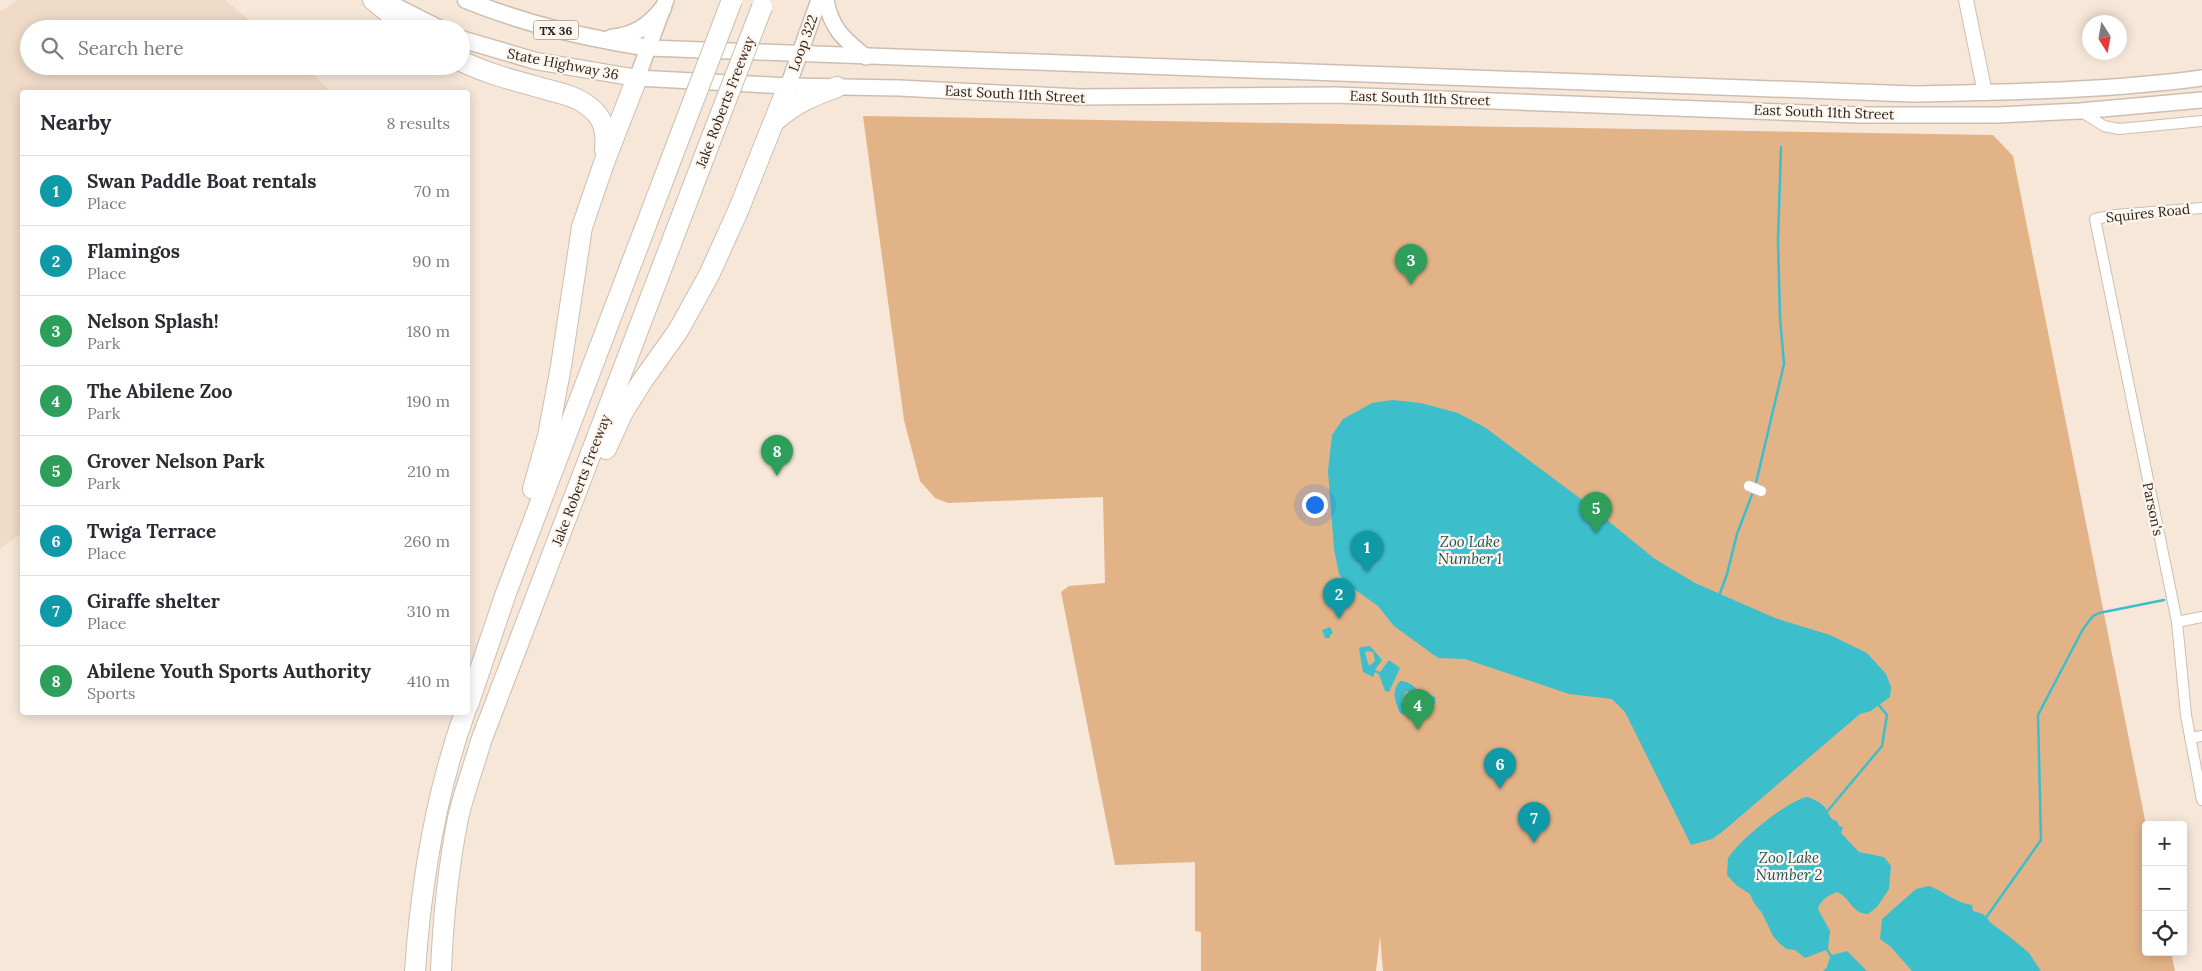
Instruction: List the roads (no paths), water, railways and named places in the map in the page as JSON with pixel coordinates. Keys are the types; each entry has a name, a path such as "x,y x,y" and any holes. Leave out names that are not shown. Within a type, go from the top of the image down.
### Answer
{"highway":[{"path":"373,0 396,20"},
{"path":"470,699 502,604 732,0"},
{"name":"Jake Roberts Freeway","path":"440,971 442,922 459,816 485,732 763,4"},
{"path":"470,64 506,78 571,97 588,105 601,118 607,134 605,160"},
{"path":"502,604 548,436 561,366 582,227 605,160 637,78"},
{"path":"538,593 623,412 678,331 709,275 788,86"},
{"path":"774,122 791,106 837,87"},
{"path":"415,971 418,920 425,867 438,802 464,715"}],"main road":[{"path":"383,0 422,20"},
{"name":"TX 36","path":"466,0 532,24 596,39 649,48"},
{"name":"Loop 322","path":"788,86 819,0"},
{"path":"826,0 832,22 840,34 866,57"},
{"path":"596,39 625,36 640,32 651,23 665,4"},
{"path":"637,78 665,4"},
{"name":"State Highway 36","path":"470,41 536,61 637,78"},
{"name":"East South 11th Street","path":"649,48 799,55 1893,93 1985,93 2202,78"},
{"name":"East South 11th Street","path":"637,78 788,86 1079,97 1336,94 1859,115 1997,115 2080,112 2202,100"},
{"path":"1985,93 1997,115"}],"street":[{"path":"1966,0 1985,93"},
{"path":"2080,112 2104,126 2119,129 2202,121"},
{"name":"Squires Road","path":"2095,219 2115,215 2202,208"},
{"name":"Parson's","path":"2095,219 2177,622 2190,738 2202,800"},
{"path":"1749,486 1761,492"},
{"path":"2177,622 2202,617"},
{"path":"2190,738 2202,736"}],"water":[{"name":"Zoo Lake Number 1","path":"1392,400 1421,403 1458,413 1486,428 1585,502 1655,559 1695,583 1775,618 1830,635 1867,653 1886,674 1891,687 1890,697 1871,711 1860,714 1722,832 1712,839 1691,845 1625,712 1612,699 1569,694 1465,659 1438,658 1394,626 1378,606 1347,584 1339,574 1334,549 1328,471 1332,435 1343,419 1372,403"},
{"path":"1330,627 1333,633 1330,635 1330,638 1325,638 1322,630"},
{"path":"1370,646 1382,660 1375,670 1380,672 1389,660 1400,668 1389,692 1385,691 1379,674 1375,672 1373,677 1363,672 1359,649","holes":["1367,651 1373,652 1375,661 1369,666 1365,653"]},
{"path":"1400,681 1407,682 1418,691 1419,698 1414,708 1415,713 1405,715 1400,713 1395,696 1397,685","holes":["1406,691 1412,693 1412,699 1401,702"]},
{"path":"1429,695 1435,697 1433,708 1417,719 1416,716"},
{"name":"Zoo Lake Number 2","path":"1807,797 1818,801 1825,807 1831,818 1837,821 1839,826 1843,827 1841,833 1859,852 1884,857 1891,866 1889,889 1877,907 1868,914 1858,911 1837,892 1823,900 1818,909 1830,931 1828,949 1832,955 1847,951 1867,971 1823,971 1827,967 1830,957 1826,950 1805,958 1795,950 1787,949 1773,936 1750,894 1736,885 1727,875 1728,858 1743,841 1776,813"},
{"path":"1929,886 1961,902 1972,905 1973,911 1983,914 1992,924 2029,953 2041,971 1912,971 1891,947 1880,939 1882,919 1916,889"}],"waterway":[{"path":"1755,487 1784,364 1780,318 1778,240 1781,147"},
{"path":"1719,596 1727,574 1737,534 1753,492"},
{"path":"1985,919 2041,840 2038,715 2083,629 2093,616 2099,613 2164,600"},
{"path":"1825,814 1882,746 1887,715 1878,704"}],"place":[{"name":"Nelson Splash!","path":"1411,285"},
{"name":"Abilene Youth Sports Authority","path":"777,476"},
{"name":"Grover Nelson Park","path":"1596,533"},
{"name":"Swan Paddle Boat rentals","path":"1367,572"},
{"name":"Flamingos","path":"1339,619"},
{"name":"The Abilene Zoo","path":"1418,730"},
{"name":"Twiga Terrace","path":"1500,789"},
{"name":"Giraffe shelter","path":"1534,843"}]}
